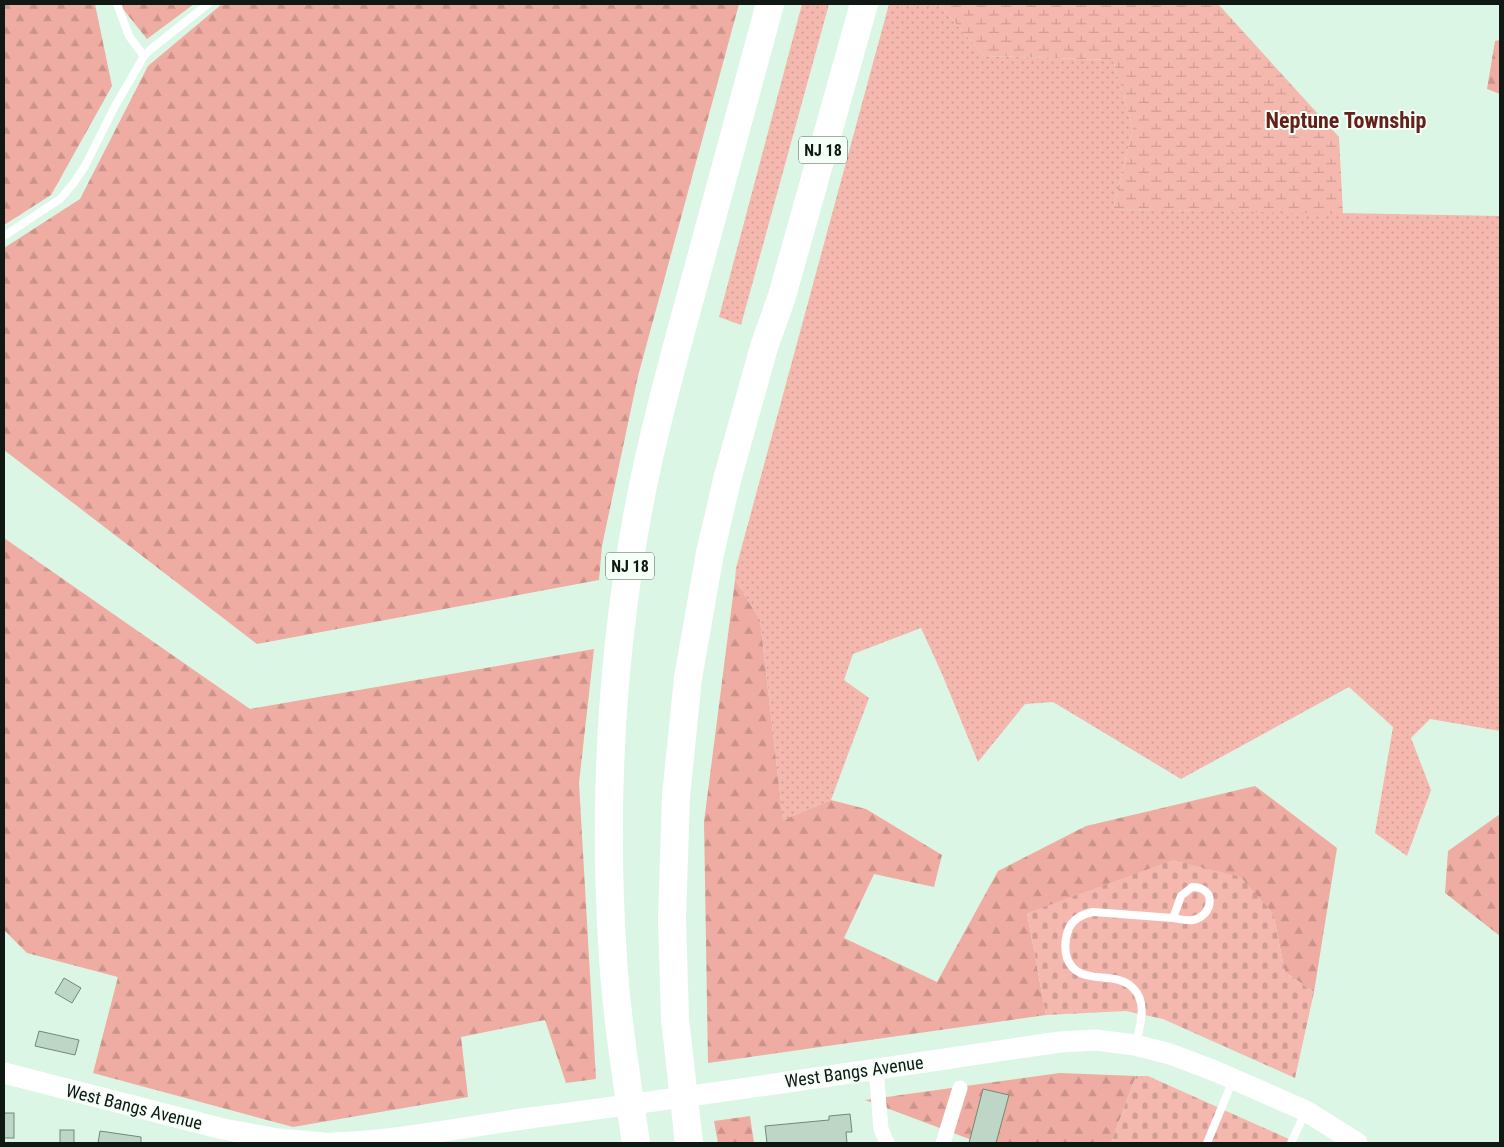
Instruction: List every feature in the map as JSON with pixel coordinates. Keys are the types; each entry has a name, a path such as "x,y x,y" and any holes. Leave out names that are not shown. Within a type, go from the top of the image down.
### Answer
{"highway":[{"name":"NJ 18","path":"636,1143 619,1024 613,960 609,862 609,790 612,724 623,610 638,514 657,419 770,4"},
{"name":"NJ 18","path":"689,1143 675,1019 672,919 676,796 691,660 710,553 728,476 764,346 782,296 864,4"}],"street":[{"name":"West Bangs Avenue","path":"331,1143 437,1138 586,1111 728,1092 1060,1042 1096,1040 1135,1045 1178,1056 1306,1111 1357,1143"},
{"path":"876,1069 881,1129 888,1143"},
{"name":"West Bangs Avenue","path":"4,1073 223,1129 278,1139 325,1143"},
{"path":"943,1143 960,1088"}],"lane":[{"path":"117,4 128,36 144,56"},
{"path":"4,236 60,199 85,166 114,108 144,56 208,4"},
{"path":"1135,1045 1142,1010 1138,994 1125,982 1113,978 1092,977 1075,970 1066,955 1067,934 1076,918 1093,912 1194,920 1209,908 1209,894 1199,887 1192,887 1179,900 1172,918"},
{"path":"1207,1143 1233,1080"},
{"path":"1291,1143 1306,1111"}],"green space":[{"path":"4,4 95,4 112,86 51,195 4,225"},
{"path":"119,4 194,4 147,39"},
{"path":"222,4 739,4 638,376 602,546 599,580 257,644 4,450 4,248 80,199 148,66"},
{"path":"802,4 829,4 741,325 719,317"},
{"path":"889,4 939,4 984,56 1113,60 1133,128 1113,209 1500,216 1500,731 1430,719 1411,738 1431,790 1407,856 1375,833 1393,727 1349,687 1181,779 1053,702 1025,704 978,762 921,628 853,654 844,680 869,698 831,800 783,820 760,620 735,580 736,568"},
{"path":"939,4 1218,4 1339,137 1343,214 1113,209 1133,128 1113,60 984,56"},
{"path":"1500,40 1500,94 1487,89 1495,41"},
{"path":"4,538 250,709 594,649 579,783 596,1079 566,1083 545,1020 461,1037 468,1097 293,1127 93,1073 118,977 27,953 4,930"},
{"path":"735,580 760,620 783,820 831,800 866,809 942,855 934,887 874,874 844,938 937,982 998,871 1086,826 1255,786 1337,848 1314,992 1285,972 1273,913 1027,913 1046,1015 708,1063 704,822"},
{"path":"1500,814 1500,936 1445,893 1448,851"},
{"path":"1173,860 1241,877 1273,913 1285,972 1314,992 1295,1078 1163,1019 1126,1011 1046,1015 1027,913"},
{"path":"1060,1073 1136,1076 1111,1143 980,1143 865,1100"},
{"path":"1136,1076 1148,1076 1298,1143 1111,1143"},
{"path":"750,1116 754,1143 718,1143 714,1121"}],"building":[{"path":"64,978 81,988 72,1003 55,993"},
{"path":"39,1031 79,1040 75,1055 35,1046"},
{"path":"983,1089 1009,1095 996,1143 969,1143"},
{"path":"4,1113 14,1113 14,1138 4,1138"},
{"path":"850,1114 852,1132 846,1132 847,1143 767,1143 765,1126 829,1120 829,1116"},
{"path":"60,1130 74,1130 74,1143 60,1143"},
{"path":"100,1131 141,1137 141,1143 98,1143"}],"district":[{"name":"Neptune Township","path":"1346,120"}]}
